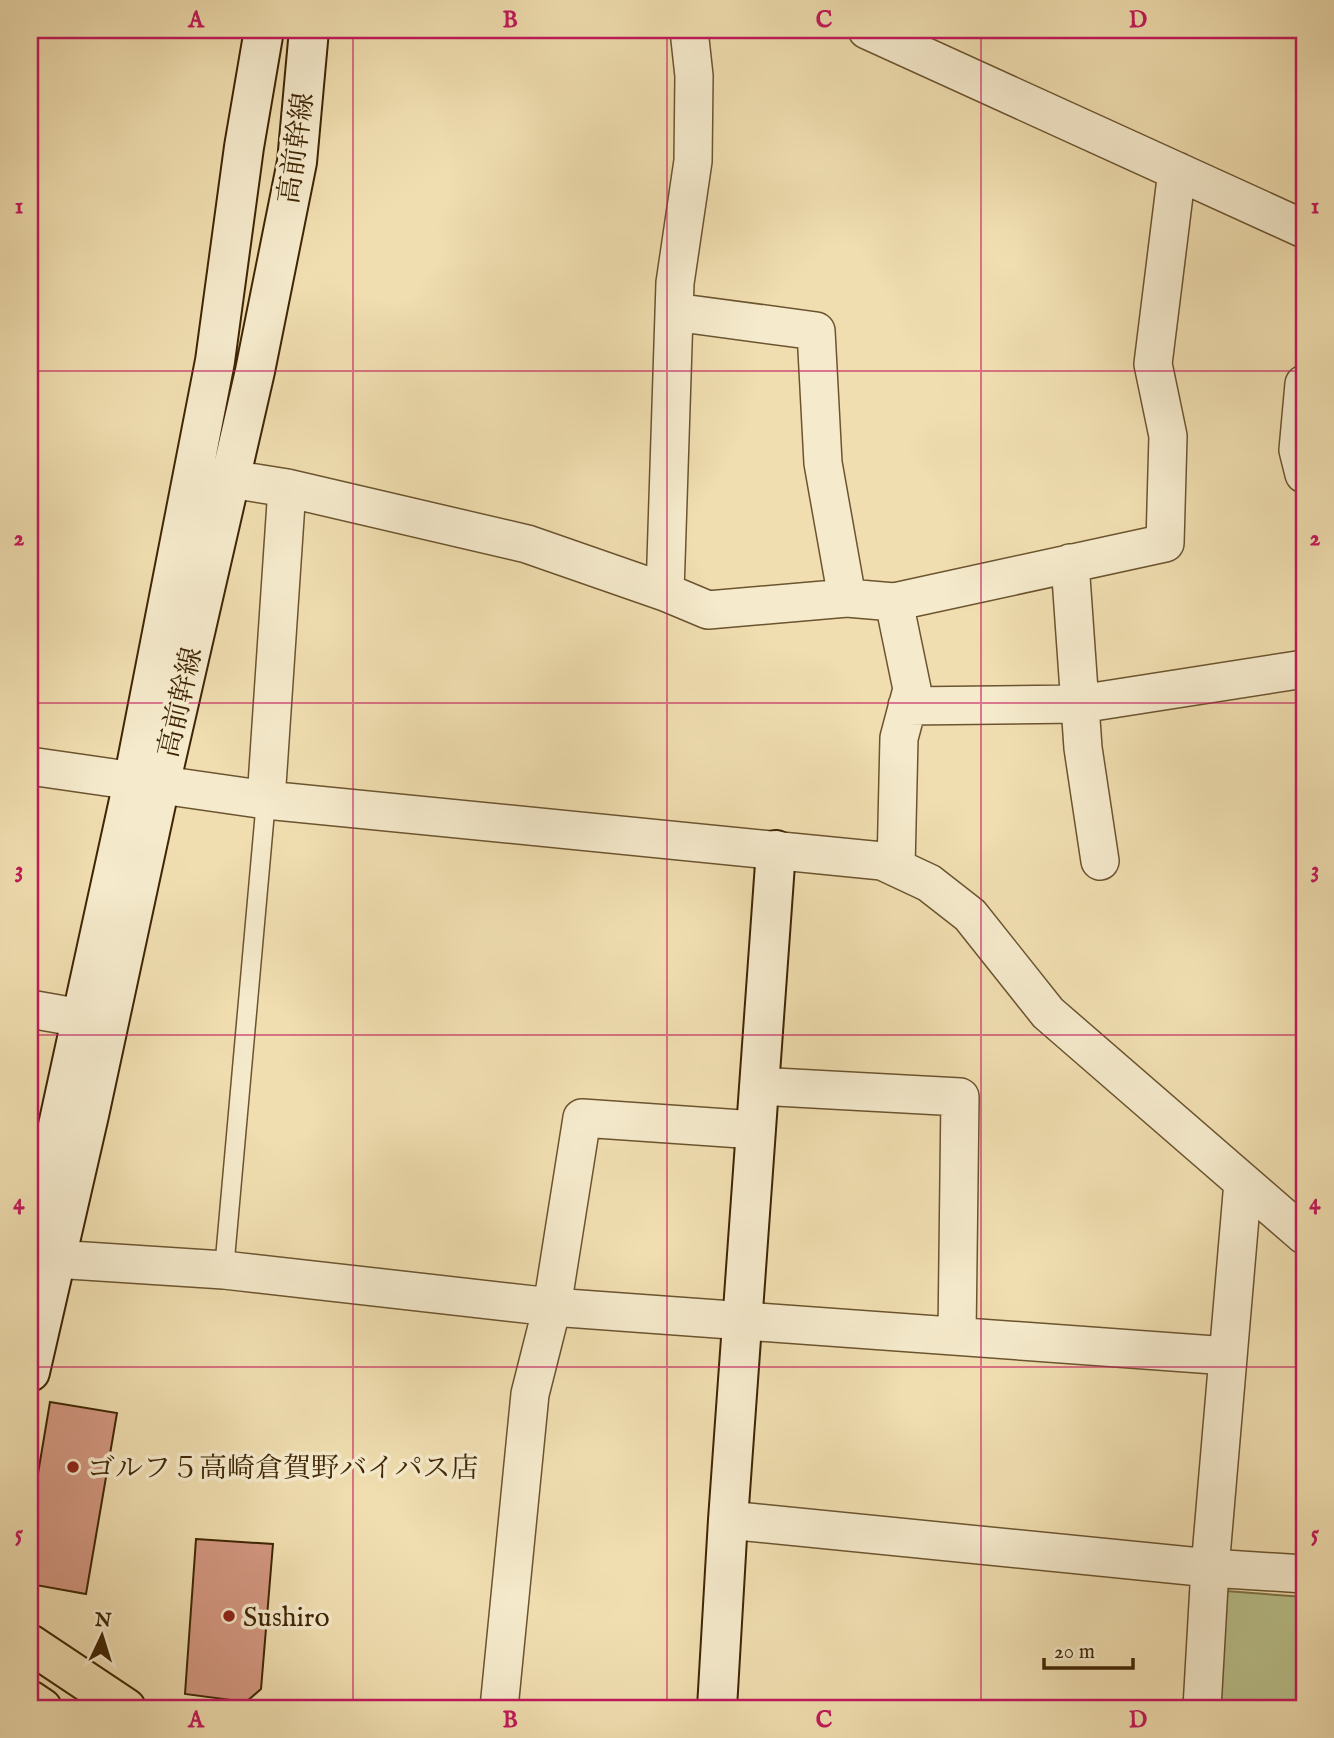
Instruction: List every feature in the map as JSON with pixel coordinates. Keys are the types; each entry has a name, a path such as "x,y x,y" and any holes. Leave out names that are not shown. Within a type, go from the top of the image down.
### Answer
{"highway":[{"path":"30,1644 127,1708"},
{"path":"30,1700 42,1708"}],"street":[{"name":"高前幹線","path":"38,1255 89,1115 215,361 244,147 264,30"},
{"name":"高前幹線","path":"30,1372 38,1255 81,1018 230,479 255,371 297,162 309,30"},
{"path":"665,592 675,283 693,161 694,76 689,30"},
{"path":"867,30 1304,229"},
{"path":"230,479 287,488 527,544 665,592 708,610 847,598 894,602 1165,543 1168,436 1153,364 1177,171"},
{"path":"674,312 816,331 823,463 847,598"},
{"path":"1304,384 1298,450 1304,474"},
{"path":"266,800 287,488"},
{"path":"1070,563 1083,748 1100,861"},
{"path":"894,602 912,689 899,738 896,867"},
{"path":"907,706 1080,704 1304,669"},
{"path":"30,766 266,800 882,861 929,883 970,915 1048,1013 1304,1234"},
{"path":"717,1708 776,850"},
{"path":"30,1009 81,1018"},
{"path":"759,1086 960,1097 957,1336"},
{"path":"499,1708 530,1394 552,1307 582,1118 756,1130"},
{"path":"1202,1708 1210,1568 1243,1182"},
{"path":"38,1255 224,1270 552,1307 1228,1356"},
{"path":"728,1520 1210,1568 1304,1574"}],"lane":[{"path":"224,1270 266,800"}],"green space":[{"path":"1226,1591 1304,1597 1304,1708 1219,1708"}],"building":[{"name":"ゴルフ５高崎倉賀野バイパス店","path":"50,1402 117,1413 86,1594 30,1584 30,1521"},
{"name":"Sushiro","path":"196,1539 273,1544 261,1689 246,1702 185,1694"}],"place":[{"name":"ゴルフ５高崎倉賀野バイパス店","path":"73,1467"},
{"name":"Sushiro","path":"229,1616"}]}
